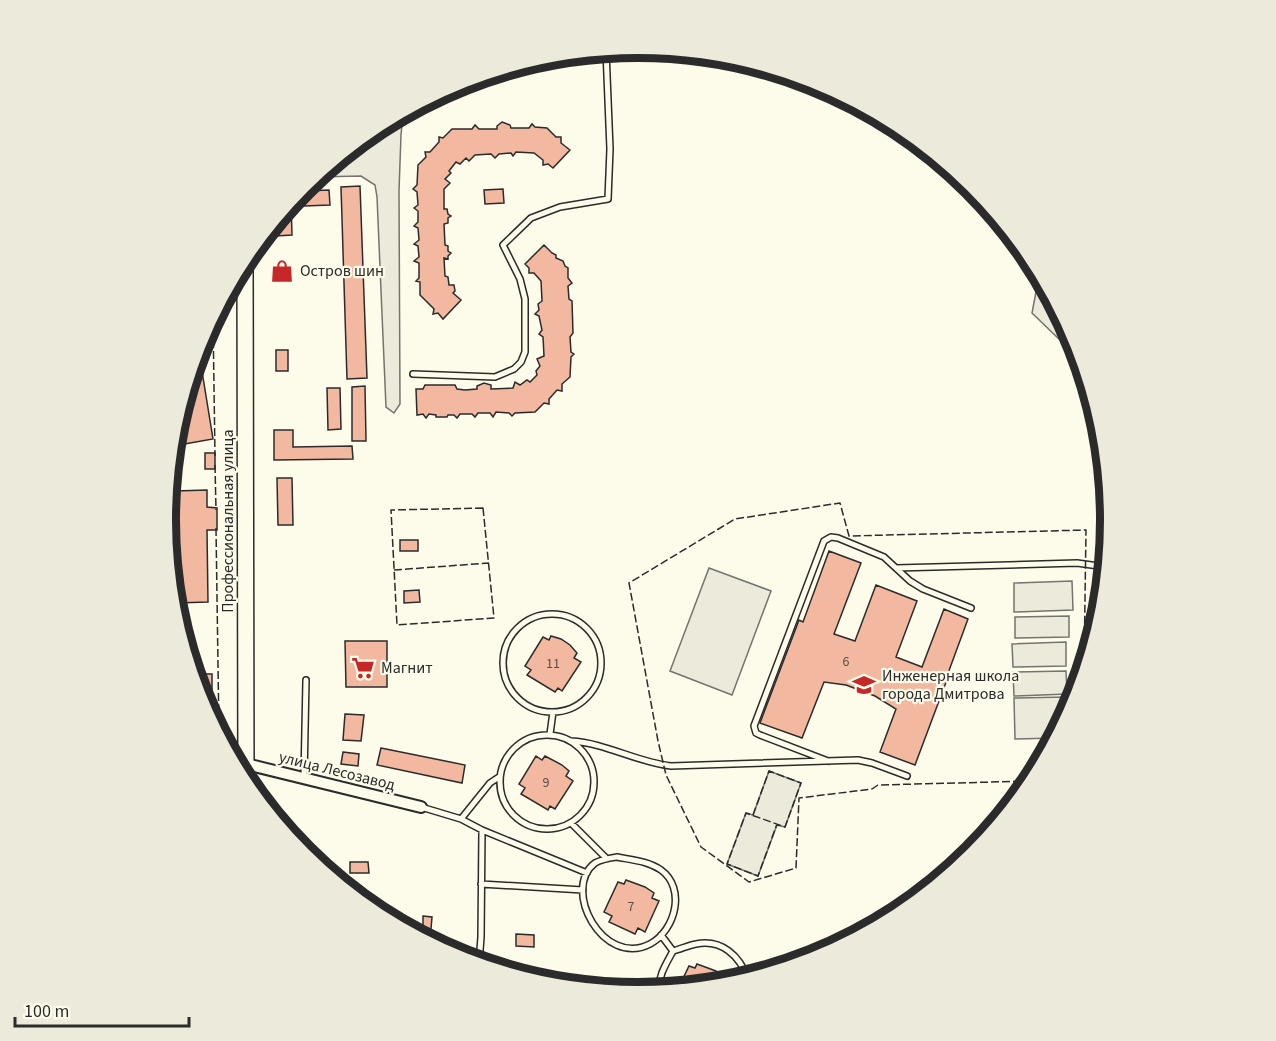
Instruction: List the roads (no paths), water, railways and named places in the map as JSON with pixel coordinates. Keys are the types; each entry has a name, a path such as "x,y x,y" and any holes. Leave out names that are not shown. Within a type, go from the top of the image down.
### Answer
{"main road":[{"name":"Профессиональная улица","path":"245,278 246,764"}],"street":[{"name":"улица Лесозавод","path":"246,764 421,807"}],"lane":[{"path":"413,374 495,377 514,369 521,362 525,352 525,299 520,279 503,245 531,218 560,207 608,199 610,149 606,59"},
{"path":"828,761 760,735 754,730 824,541 831,537 838,538 881,555 918,586 971,608"},
{"path":"896,568 1069,563 1098,565"},
{"path":"544,615 561,615 572,618 586,627 596,640 601,657 597,683 582,702 564,711 553,712 534,709 519,700 507,684 503,661 508,642 522,624 544,615"},
{"path":"303,778 306,680"},
{"path":"550,734 553,712"},
{"path":"572,741 586,754 593,768 595,785 590,805 579,818 564,827 548,830 527,826 510,812 501,795 500,777 504,762 519,744 532,737 550,734 671,766 865,761 907,776"},
{"path":"460,819 490,783 500,777"},
{"path":"421,807 460,819 586,873"},
{"path":"571,823 606,858"},
{"path":"479,954 482,937 482,830"},
{"path":"617,856 645,862 661,870 670,879 675,890 673,915 667,929 655,941 644,947 630,949 615,945 599,932 589,918 583,890 586,873 595,864 606,858 617,856"},
{"path":"481,884 583,890"},
{"path":"660,935 673,951"},
{"path":"659,982 673,951 694,944 721,946 734,954 745,970"}],"place":[{"name":"Остров шин","path":"282,271"},
{"name":"Магнит","path":"363,668"},
{"name":"Инженерная школа города Дмитрова","path":"864,685"}]}
